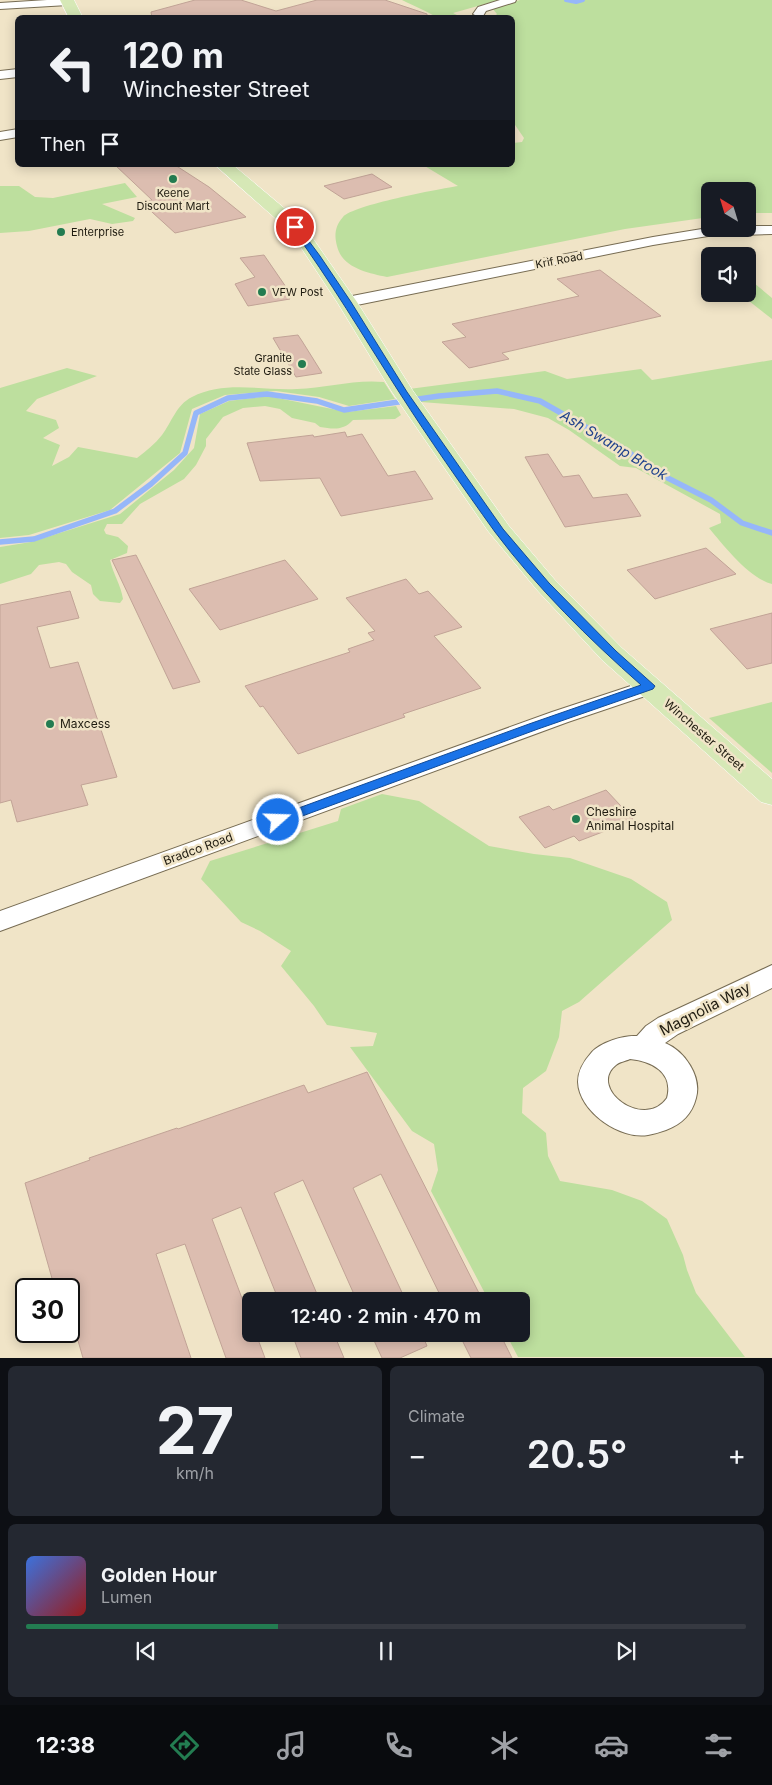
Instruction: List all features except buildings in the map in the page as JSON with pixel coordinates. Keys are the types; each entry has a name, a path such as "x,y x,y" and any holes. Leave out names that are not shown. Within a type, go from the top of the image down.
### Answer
{"main road":[{"path":"67,1 74,15"},
{"name":"Winchester Street","path":"226,167 295,227 318,257 409,400 500,531 546,585 612,654 772,795"}],"street":[{"path":"479,14 482,8 511,0"},
{"path":"0,6 67,1"},
{"path":"0,75 15,73"},
{"path":"0,136 15,134"},
{"name":"Krif Road","path":"347,302 653,241 708,232 772,230"},
{"name":"Bradco Road","path":"0,921 523,730 649,686"},
{"name":"Magnolia Way","path":"644,1048 656,1034 672,1023 772,976"}],"green space":[{"path":"402,0 499,0 453,13 457,15 433,15"},
{"path":"520,0 772,0 772,213 756,213 756,182 701,182 701,218 625,229 387,277 372,274 344,260 337,246 336,231 340,220 350,212 397,198 458,186 426,167 515,167 515,143 522,142 524,138 515,125 515,15 497,14 492,8"},
{"path":"125,183 137,197 102,204 135,218 133,221 112,224 90,219 29,231 0,233 0,186 19,186 35,197 53,198"},
{"path":"756,285 772,298 772,319 750,302 756,302"},
{"path":"772,360 772,584 755,576 746,569 709,528 721,523 720,514 636,468 620,466 569,430 548,418 514,409 421,402 409,389 545,371 567,379 641,369 652,380"},
{"path":"67,368 97,376 37,399 26,411 56,420 59,428 43,438 60,445 52,466 69,457 78,447 137,458 166,430 182,404 192,397 217,389 244,387 297,389 373,381 384,382 395,399 349,406 319,397 276,391 225,395 192,409 180,453 110,510 29,535 0,538 0,388"},
{"path":"268,396 347,412 396,406 401,415 395,419 353,420 342,428 334,429 320,427 315,423 292,418 280,409 265,406 243,408 223,417 206,439 206,446 196,465 184,479 140,504 122,524 107,524 104,530 106,534 118,537 128,546 127,553 110,560 122,594 123,599 120,603 100,601 93,594 91,585 72,572 66,564 59,562 39,565 31,574 0,584 0,547 31,542 120,514 174,470 194,448 200,414 229,401"},
{"path":"772,702 772,773 709,718"},
{"path":"382,794 419,801 489,846 570,858 631,879 667,902 672,920 579,1002 562,1011 559,1037 546,1071 523,1088 522,1113 546,1133 548,1156 560,1181 612,1190 642,1201 667,1219 683,1255 696,1293 745,1357 518,1357 510,1342 530,1342 530,1292 484,1292 431,1191 438,1170 434,1144 412,1131 350,1047 373,1046 377,1033 327,1025 281,966 291,951 260,931 241,922 201,879 210,861 338,821 341,809"}],"waterway":[{"path":"566,0 576,2 583,0"},
{"name":"Ash Swamp Brook","path":"0,542 34,539 115,511 151,484 185,453 196,413 228,398 267,394 317,401 344,410 439,396 497,391 540,401 626,450 648,468 711,500 742,523 772,533"}],"place":[{"name":"Keene Discount Mart","path":"173,179"},
{"name":"Enterprise","path":"61,232"},
{"name":"VFW Post","path":"262,292"},
{"name":"Granite State Glass","path":"302,364"},
{"name":"Maxcess","path":"50,724"},
{"name":"Cheshire Animal Hospital","path":"576,819"}],"route":[{"path":"278,820 649,686 612,654 546,585 500,531 403,392 318,257 295,227"}]}
